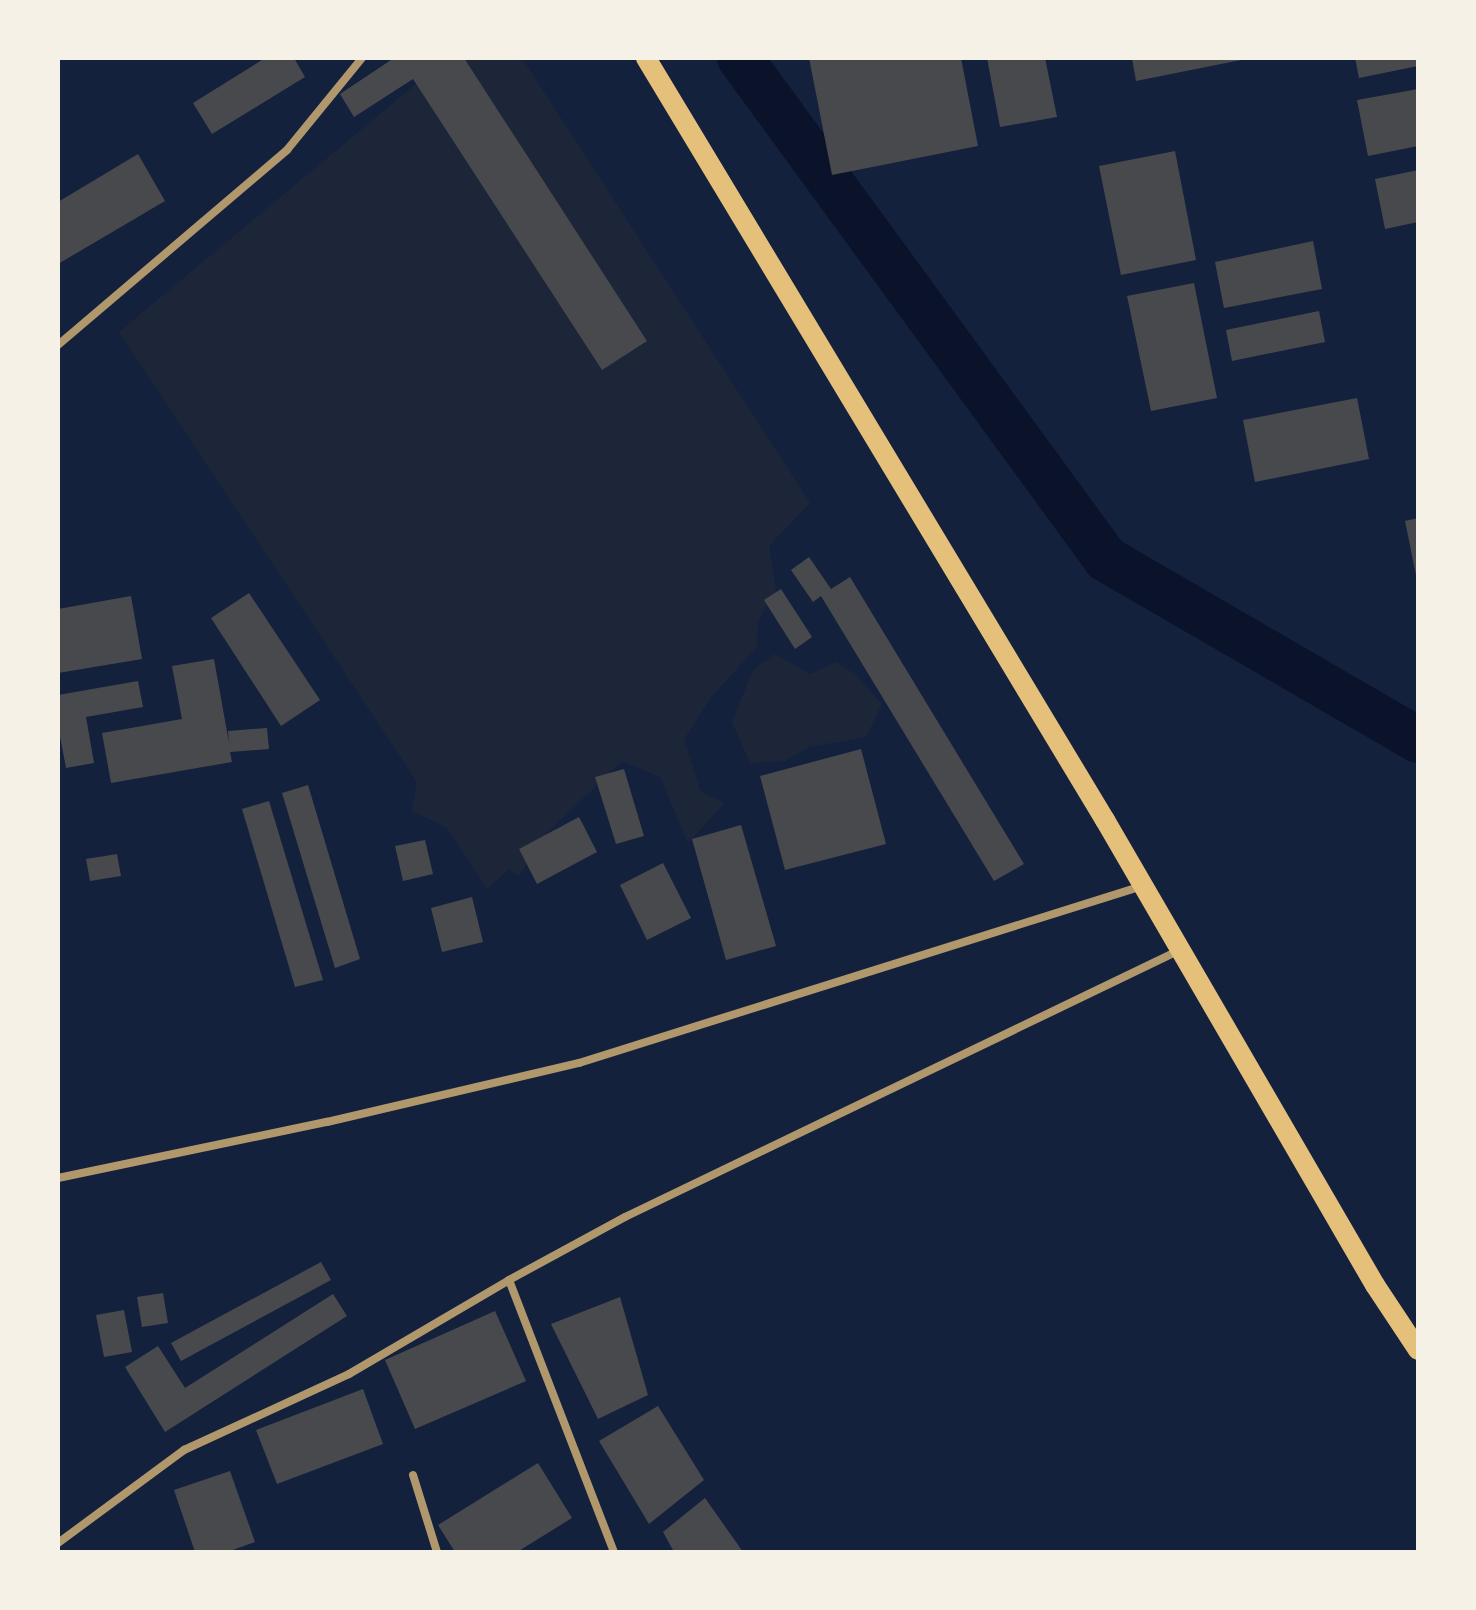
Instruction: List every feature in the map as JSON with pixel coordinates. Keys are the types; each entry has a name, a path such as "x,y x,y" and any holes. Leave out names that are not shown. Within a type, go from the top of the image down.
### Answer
{"main road":[{"path":"646,58 1143,885 1375,1285 1418,1350"}],"street":[{"path":"58,345 287,150 362,58"},
{"path":"58,1178 327,1122 579,1063 1143,885"},
{"path":"58,1543 184,1450 349,1374 509,1280 625,1217 1181,950"},
{"path":"509,1280 614,1552"},
{"path":"413,1475 437,1552"}],"shaded area":[{"path":"447,58 522,58 810,503 769,546 776,591 758,621 757,647 712,696 684,739 701,792 725,803 688,843 660,777 622,761 541,839 519,877 509,869 487,889 447,828 412,811 417,782 119,332"},
{"path":"775,654 810,674 836,662 855,674 882,704 866,737 809,747 785,761 750,763 732,722 753,670"}],"building":[{"path":"265,58 294,58 305,77 212,134 193,103"},
{"path":"394,58 464,58 647,341 602,370 413,79 354,117 340,94"},
{"path":"809,58 961,58 978,146 832,175"},
{"path":"987,58 1045,58 1057,117 1000,127"},
{"path":"1132,58 1246,58 1246,59 1136,81"},
{"path":"1355,58 1418,58 1418,66 1359,78"},
{"path":"1418,89 1418,146 1368,156 1357,100"},
{"path":"1175,151 1196,260 1121,275 1099,166"},
{"path":"138,154 165,201 58,264 58,202"},
{"path":"1418,170 1418,222 1385,229 1375,179"},
{"path":"1313,241 1322,289 1224,308 1215,262"},
{"path":"1194,283 1217,398 1151,411 1127,296"},
{"path":"1319,311 1325,342 1232,361 1226,330"},
{"path":"1357,398 1369,459 1255,482 1243,420"},
{"path":"1418,518 1418,580 1417,580 1405,521"},
{"path":"809,557 831,589 850,577 1024,864 994,881 821,596 813,602 791,570"},
{"path":"781,589 812,637 795,649 764,600"},
{"path":"249,593 320,700 281,726 211,618"},
{"path":"131,596 142,659 58,673 58,609"},
{"path":"214,659 229,743 228,731 267,728 269,749 230,752 232,762 111,783 102,733 182,719 172,666"},
{"path":"138,681 143,707 86,717 94,763 66,768 58,726 58,695"},
{"path":"861,749 886,844 785,870 760,776"},
{"path":"624,769 644,836 616,844 595,777"},
{"path":"308,785 360,959 335,968 282,793"},
{"path":"269,801 323,980 295,987 242,809"},
{"path":"579,817 597,852 537,884 519,849"},
{"path":"741,825 776,946 726,960 692,839"},
{"path":"425,840 433,874 403,881 395,846"},
{"path":"117,854 121,876 90,881 86,859"},
{"path":"663,863 691,918 647,940 620,885"},
{"path":"472,897 483,942 442,952 431,908"},
{"path":"321,1262 331,1280 181,1361 171,1343"},
{"path":"163,1293 168,1323 142,1327 137,1297"},
{"path":"333,1294 347,1316 165,1432 125,1367 158,1346 185,1388"},
{"path":"620,1297 648,1395 598,1419 551,1324"},
{"path":"124,1310 132,1352 104,1357 96,1315"},
{"path":"495,1311 526,1381 415,1429 385,1360"},
{"path":"363,1389 383,1444 277,1484 256,1430"},
{"path":"658,1406 704,1480 649,1524 599,1441"},
{"path":"538,1463 572,1518 517,1552 455,1552 438,1525"},
{"path":"230,1471 255,1542 227,1552 195,1552 174,1490"},
{"path":"705,1498 743,1552 674,1552 663,1532"}],"waterway":[{"path":"740,58 1106,559 1418,740"}]}
